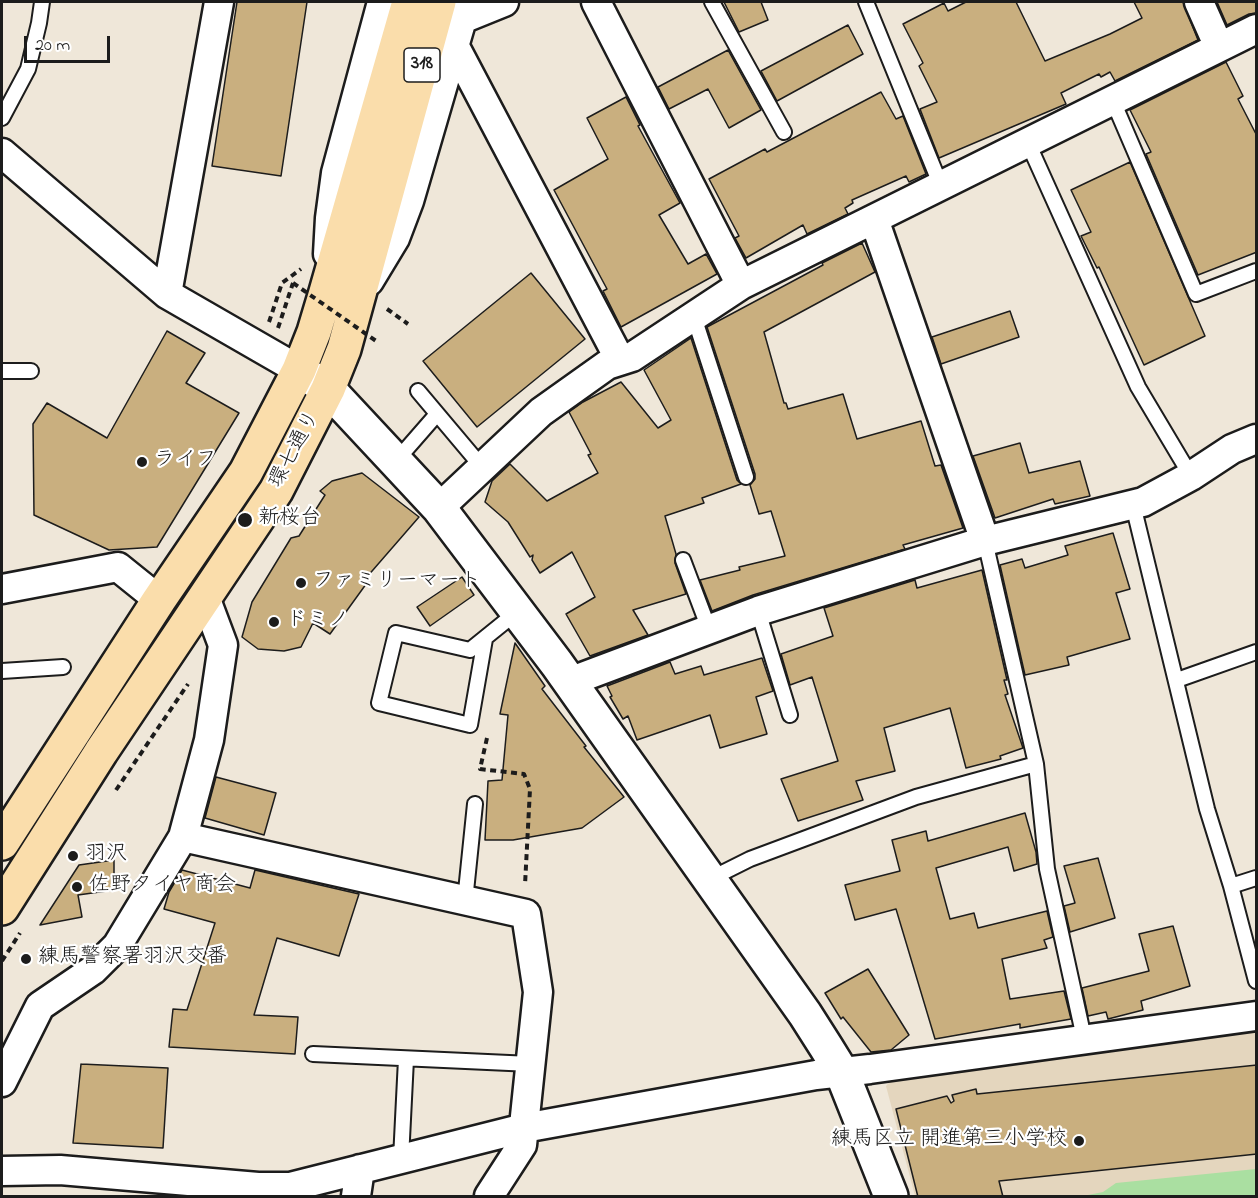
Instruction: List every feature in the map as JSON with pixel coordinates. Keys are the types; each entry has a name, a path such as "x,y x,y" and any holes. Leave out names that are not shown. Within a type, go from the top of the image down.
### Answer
{"main road":[{"name":"環七通り","path":"2,908 101,752 276,491 328,389 344,349 373,303 390,125 409,2"},
{"name":"環七通り","path":"2,843 159,600 246,472 299,370 326,292 390,125 456,17"}],"street":[{"path":"167,294 219,2"},
{"path":"326,292 330,218 336,173 382,2"},
{"path":"456,17 504,2"},
{"path":"596,2 741,285"},
{"path":"1198,2 1219,47"},
{"path":"373,303 409,201 456,17"},
{"path":"456,17 620,360"},
{"path":"439,508 541,412 608,365 632,357 741,285 1257,29"},
{"path":"2,153 167,294 328,389 439,508 569,682 805,1014 842,1073 891,1197"},
{"path":"874,219 985,541"},
{"path":"569,682 758,611 985,541 1143,502 1191,476 1232,449 1257,439"},
{"path":"2,589 118,567 159,600"},
{"path":"2,1082 40,1006 93,970 117,946 183,837 209,740 224,645 205,597"},
{"path":"183,837 526,914 538,992 522,1144 489,1197"},
{"path":"2,1171 60,1170 258,1187 358,1183 401,1159 524,1128 816,1075 1257,1016"}],"lane":[{"path":"2,118 28,69 42,2"},
{"path":"712,2 784,132"},
{"path":"866,2 941,186"},
{"path":"1113,101 1196,294 1257,271"},
{"path":"1028,143 1138,387 1191,476"},
{"path":"694,317 747,477"},
{"path":"2,371 31,371"},
{"path":"418,391 482,467"},
{"path":"396,461 438,414"},
{"path":"1133,505 1207,809 1257,981"},
{"path":"985,541 1036,764 1047,869 1084,1038"},
{"path":"683,560 709,629"},
{"path":"758,611 790,715"},
{"path":"485,639 470,725 379,703 396,633 470,650 517,612"},
{"path":"1177,680 1257,652"},
{"path":"2,671 63,667"},
{"path":"709,880 750,859 915,797 1036,764"},
{"path":"465,901 475,804"},
{"path":"1231,886 1257,879"},
{"path":"313,1054 531,1064"},
{"path":"401,1159 406,1059"}],"path":[{"path":"274,338 293,283 379,343"},
{"path":"373,303 408,324"},
{"path":"487,736 480,769 524,774 530,789 524,900 526,914"}],"shaded area":[{"name":"練馬区立 開進第三小学校","path":"1256,1028 1256,1196 915,1196 886,1086 894,1077"}],"green space":[{"path":"1256,1169 1256,1196 1083,1196 1103,1192 1116,1183"}],"building":[{"path":"237,2 307,2 281,176 212,166"},
{"path":"724,2 761,2 768,20 739,32"},
{"path":"966,2 1016,2 1045,61 1142,18 1134,2 1183,2 1198,40 1115,81 1110,72 1101,77 1099,74 1061,93 1066,104 939,158 920,109 937,102 919,66 923,63 903,24 944,3 948,11"},
{"path":"1217,2 1257,2 1257,13 1249,14 1227,25"},
{"path":"848,25 863,54 777,101 761,71"},
{"path":"728,50 761,110 729,128 708,89 669,109 658,87"},
{"path":"1226,62 1243,96 1238,99 1257,136 1257,252 1198,275 1146,154 1151,152 1130,110"},
{"path":"881,92 896,119 903,116 926,174 909,182 906,176 852,200 853,203 845,208 848,214 807,234 803,225 746,258 735,238 739,236 709,179 765,149 767,152"},
{"path":"626,97 640,125 638,126 680,203 659,215 688,264 706,254 717,274 621,327 603,291 607,289 554,190 608,159 587,118"},
{"path":"1130,162 1205,336 1144,365 1099,267 1097,268 1081,236 1091,232 1071,190"},
{"path":"862,243 875,272 764,332 784,403 788,409 843,394 857,439 921,421 935,466 941,465 963,528 903,545 905,549 753,595 712,611 700,580 740,570 739,567 785,556 771,511 759,514 750,485 755,479 755,474 707,327"},
{"path":"531,273 585,339 477,427 423,361"},
{"path":"1010,311 1019,337 941,364 932,337"},
{"path":"167,331 205,353 186,383 239,413 157,547 109,550 34,515 33,424 47,403 107,438"},
{"path":"691,338 737,480 741,484 702,498 704,503 665,516 676,554 675,563 686,594 633,610 648,635 590,656 566,614 595,597 572,552 540,573 532,560 533,555 530,557 508,522 485,502 492,481 510,464 547,501 598,473 588,455 591,454 569,412 621,382 658,428 671,420 644,370"},
{"path":"1020,443 1029,473 1080,461 1090,496 1055,504 1053,499 995,518 973,456"},
{"path":"362,473 419,517 366,578 369,580 330,634 313,623 301,647 284,651 258,649 242,637 252,602 291,538 299,536 325,495 320,491 332,481"},
{"path":"1113,533 1130,589 1116,593 1130,639 1067,657 1069,665 1025,675 1000,565 1022,559 1025,568 1068,555 1065,546"},
{"path":"982,570 1007,680 1004,680 1008,694 1005,695 1023,748 1000,756 1001,759 966,768 950,708 884,728 895,771 856,781 863,800 798,821 781,779 838,761 812,677 790,685 781,654 833,636 824,608 915,580 917,588"},
{"path":"462,577 474,595 430,626 417,607"},
{"path":"515,643 545,686 542,689 624,797 582,828 513,840 485,840 488,781 502,780 508,715 500,714"},
{"path":"762,658 773,691 756,697 767,734 720,748 710,715 637,740 628,716 623,719 610,697 612,696 607,686 670,662 675,674 701,666 704,675"},
{"path":"216,777 276,793 264,835 205,818"},
{"path":"1025,813 1037,864 1014,871 1008,847 936,868 950,919 974,913 978,928 1047,911 1053,937 1044,940 1047,948 1002,959 1010,999 1064,991 1071,1019 1020,1028 1020,1024 935,1039 896,909 855,920 845,885 900,871 892,840 926,831 928,841"},
{"path":"1098,858 1115,918 1070,932 1064,906 1075,903 1064,866"},
{"path":"114,860 114,890 78,895 82,917 40,925 79,865"},
{"path":"182,870 250,888 255,870 359,894 339,956 277,938 254,1015 298,1017 295,1054 169,1047 173,1009 187,1010 215,923 164,909 169,892"},
{"path":"1173,926 1190,986 1141,1001 1143,1010 1108,1019 1106,1012 1088,1016 1082,988 1149,971 1139,934"},
{"path":"868,969 909,1035 891,1050 871,1052 843,1017 841,1019 825,993"},
{"path":"81,1064 168,1068 163,1148 73,1143"},
{"name":"練馬区立 開進第三小学校","path":"1257,1065 1257,1154 999,1181 1003,1197 918,1197 896,1109 947,1096 951,1103 954,1101 952,1095 976,1089 977,1094"}],"place":[{"name":"ライフ","path":"142,462"},
{"name":"新桜台","path":"245,520"},
{"name":"ファミリーマート","path":"301,583"},
{"name":"ドミノ","path":"274,622"},
{"name":"羽沢","path":"73,856"},
{"name":"佐野タイヤ商会","path":"77,887"},
{"name":"練馬警察署羽沢交番","path":"26,959"},
{"name":"練馬区立 開進第三小学校","path":"1079,1141"}]}
